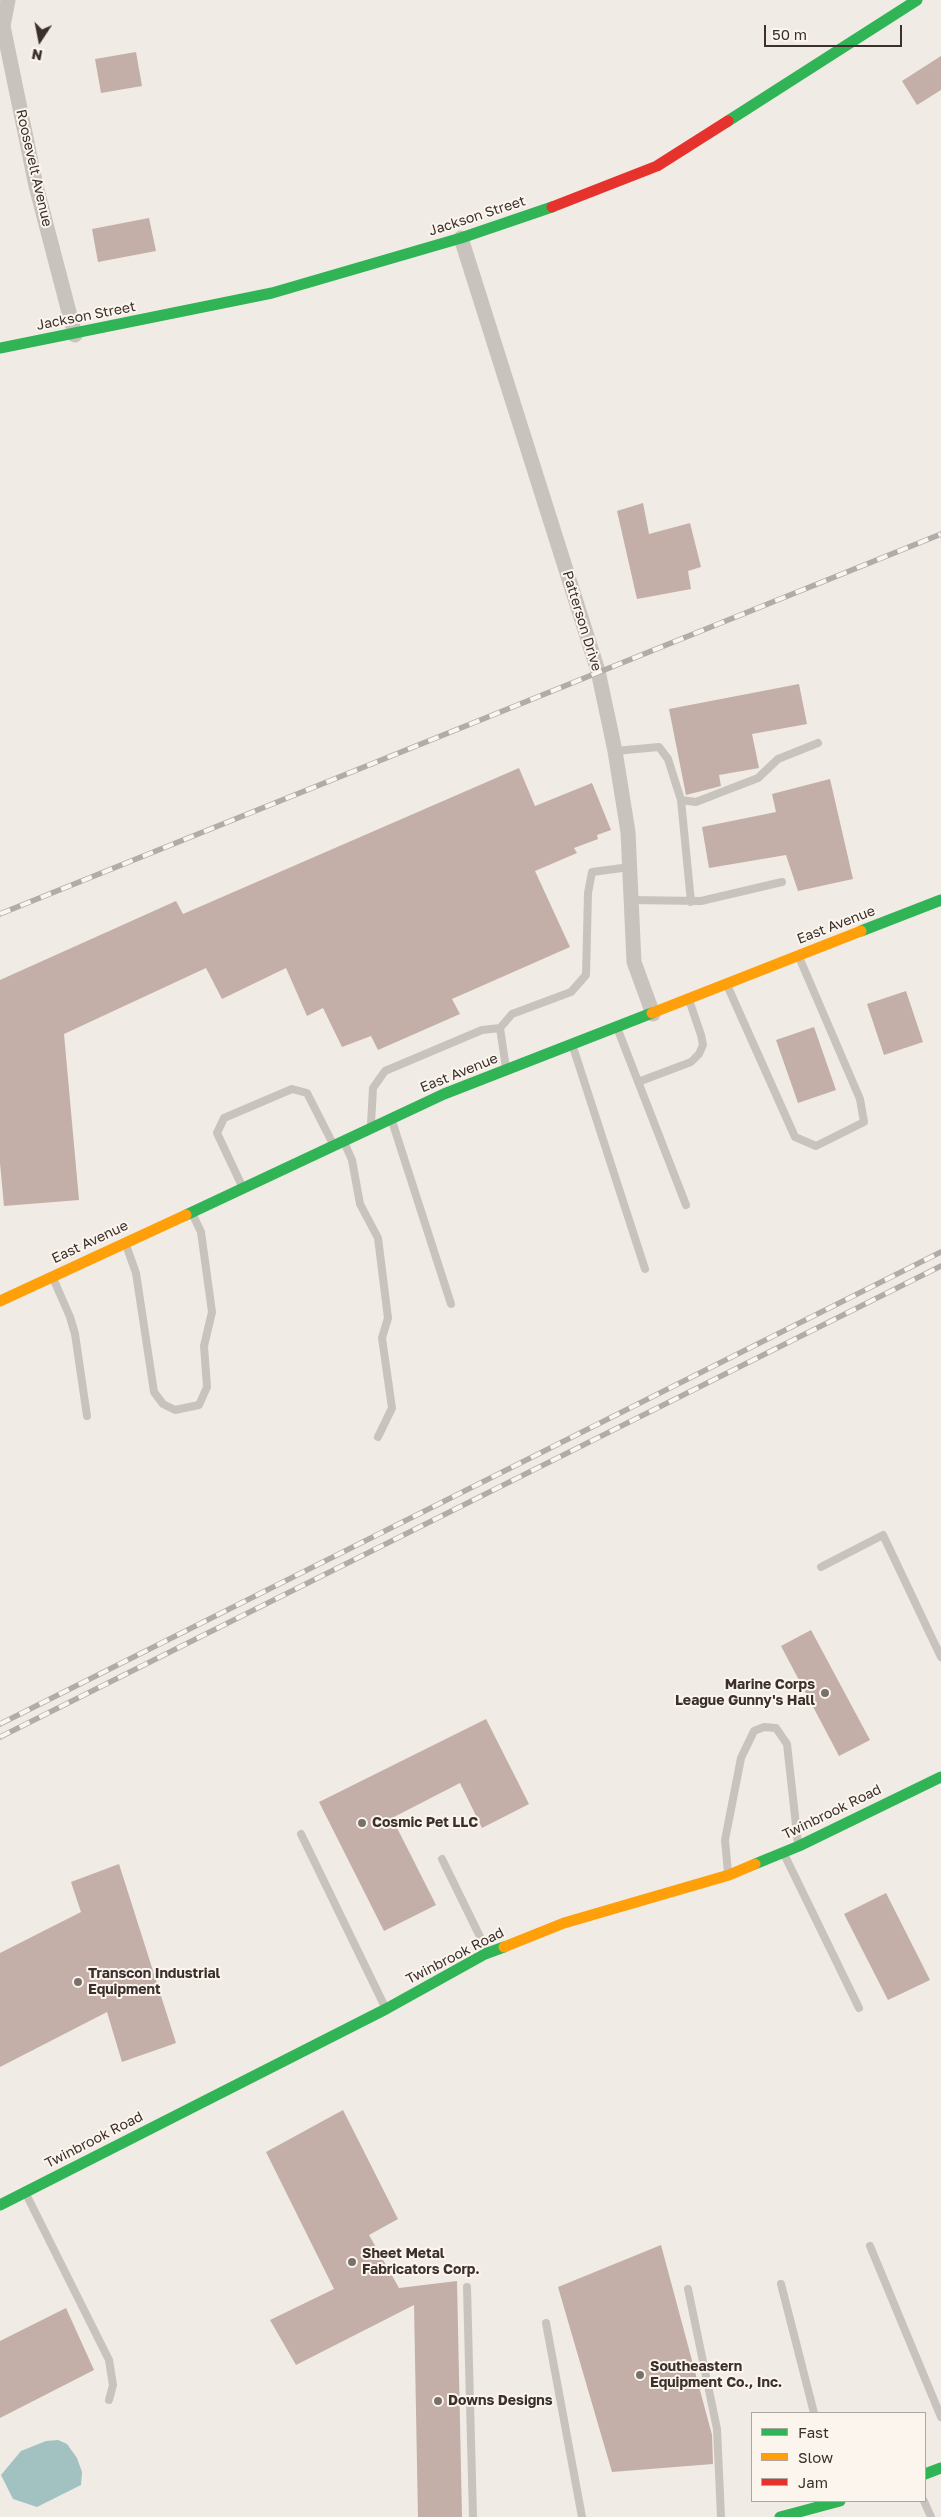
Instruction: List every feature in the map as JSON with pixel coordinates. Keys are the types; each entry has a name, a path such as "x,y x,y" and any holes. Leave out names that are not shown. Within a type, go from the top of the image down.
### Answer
{"street":[{"name":"Roosevelt Avenue","path":"8,0 3,26 36,186 75,334"},
{"name":"Jackson Street","path":"0,348 272,293 460,238 590,194 657,166 917,0"},
{"name":"Patterson Drive","path":"460,238 598,671 615,751 628,832 634,962 653,1014"},
{"name":"East Avenue","path":"0,1301 444,1094 941,900"},
{"name":"Twinbrook Road","path":"0,2205 386,2009 488,1953 564,1923 729,1875 798,1846 941,1776"},
{"path":"926,2474 941,2468"},
{"path":"780,2517 833,2502"}],"lane":[{"path":"681,800 696,802 758,778 778,759 818,743"},
{"path":"615,751 659,748 668,759 681,800 691,902"},
{"path":"371,1128 373,1088 385,1071 482,1030 500,1028 512,1014 572,992 586,975 588,893 592,872 630,867"},
{"path":"631,900 691,902 720,898 782,882"},
{"path":"727,985 795,1137 816,1146 864,1122 860,1099 798,956"},
{"path":"638,1082 691,1062 699,1054 703,1045 702,1035 688,1000"},
{"path":"500,1028 506,1070"},
{"path":"617,1028 686,1205"},
{"path":"572,1045 645,1268"},
{"path":"243,1188 217,1133 224,1118 292,1089 307,1093 352,1160 360,1204 378,1238 388,1318 382,1338 392,1408 378,1438"},
{"path":"391,1119 451,1304"},
{"path":"126,1243 136,1273 154,1392 163,1404 175,1410 199,1405 207,1386 204,1346 212,1312 201,1232 191,1212"},
{"path":"52,1276 70,1317 75,1334 87,1416"},
{"path":"821,1567 883,1535 941,1657"},
{"path":"729,1875 725,1840 741,1758 754,1731 764,1726 776,1728 787,1744 798,1846"},
{"path":"301,1834 386,2009"},
{"path":"783,1852 859,2008"},
{"path":"442,1859 488,1953"},
{"path":"25,2192 109,2360 113,2385 109,2400"},
{"path":"870,2246 941,2417"},
{"path":"781,2284 814,2412"},
{"path":"467,2287 473,2517"},
{"path":"688,2290 717,2429 721,2517"},
{"path":"546,2323 582,2517"},
{"path":"924,2502 931,2517"}],"water":[{"path":"58,2440 67,2444 77,2458 82,2472 81,2485 37,2507 13,2499 1,2475 21,2451 46,2441"}],"building":[{"path":"136,52 142,86 101,93 95,59"},
{"path":"941,56 941,90 917,105 902,81"},
{"path":"149,218 156,251 98,262 92,229"},
{"path":"643,503 649,534 690,523 701,567 688,571 691,589 637,599 617,511"},
{"path":"799,684 807,724 752,734 759,768 719,775 721,786 686,795 669,709"},
{"path":"519,768 535,806 592,783 611,830 597,835 598,839 574,848 577,853 535,871 570,947 452,999 460,1014 378,1050 371,1036 342,1047 323,1008 307,1016 286,968 222,999 206,968 64,1034 79,1200 4,1206 0,1163 0,980 176,901 183,914"},
{"path":"830,779 853,879 798,891 786,855 709,868 702,827 776,812 772,794"},
{"path":"906,991 923,1042 884,1055 867,1004"},
{"path":"814,1027 836,1090 798,1103 776,1040"},
{"name":"Marine Corps League Gunny's Hall","path":"811,1630 870,1740 839,1756 781,1646"},
{"name":"Cosmic Pet LLC","path":"486,1719 529,1804 482,1828 460,1783 392,1818 436,1905 384,1931 319,1802"},
{"name":"Transcon Industrial Equipment","path":"119,1864 176,2043 122,2062 107,2012 0,2067 0,1953 81,1912 71,1882"},
{"path":"886,1893 930,1980 888,2000 844,1914"},
{"name":"Sheet Metal Fabricators Corp.","path":"343,2110 398,2219 369,2235 399,2288 457,2281 462,2517 418,2517 414,2305 296,2365 270,2320 334,2289 266,2152"},
{"name":"Southeastern Equipment Co., Inc.","path":"661,2245 712,2435 713,2464 612,2472 558,2287"},
{"path":"66,2308 94,2370 0,2418 0,2341"}],"railway":[{"path":"0,914 941,534"},
{"path":"0,1724 941,1252"},
{"path":"0,1737 941,1266"}],"traffic: fast":[{"path":"728,121 917,0"},
{"path":"0,348 272,293 461,238 552,207"},
{"path":"861,931 941,900"},
{"path":"186,1215 444,1094 652,1013"},
{"path":"755,1864 799,1846 941,1777"},
{"path":"0,2205 386,2009 485,1954 504,1947"},
{"path":"926,2474 941,2468"},
{"path":"780,2517 836,2502"}],"traffic: slow":[{"path":"652,1013 861,931"},
{"path":"0,1301 186,1215"},
{"path":"504,1947 564,1923 729,1875 755,1864"}],"traffic: jam":[{"path":"552,207 657,166 728,121"}],"place":[{"name":"Marine Corps League Gunny's Hall","path":"825,1693"},
{"name":"Cosmic Pet LLC","path":"362,1823"},
{"name":"Transcon Industrial Equipment","path":"78,1982"},
{"name":"Sheet Metal Fabricators Corp.","path":"352,2262"},
{"name":"Southeastern Equipment Co., Inc.","path":"640,2375"},
{"name":"Downs Designs","path":"438,2401"}]}
